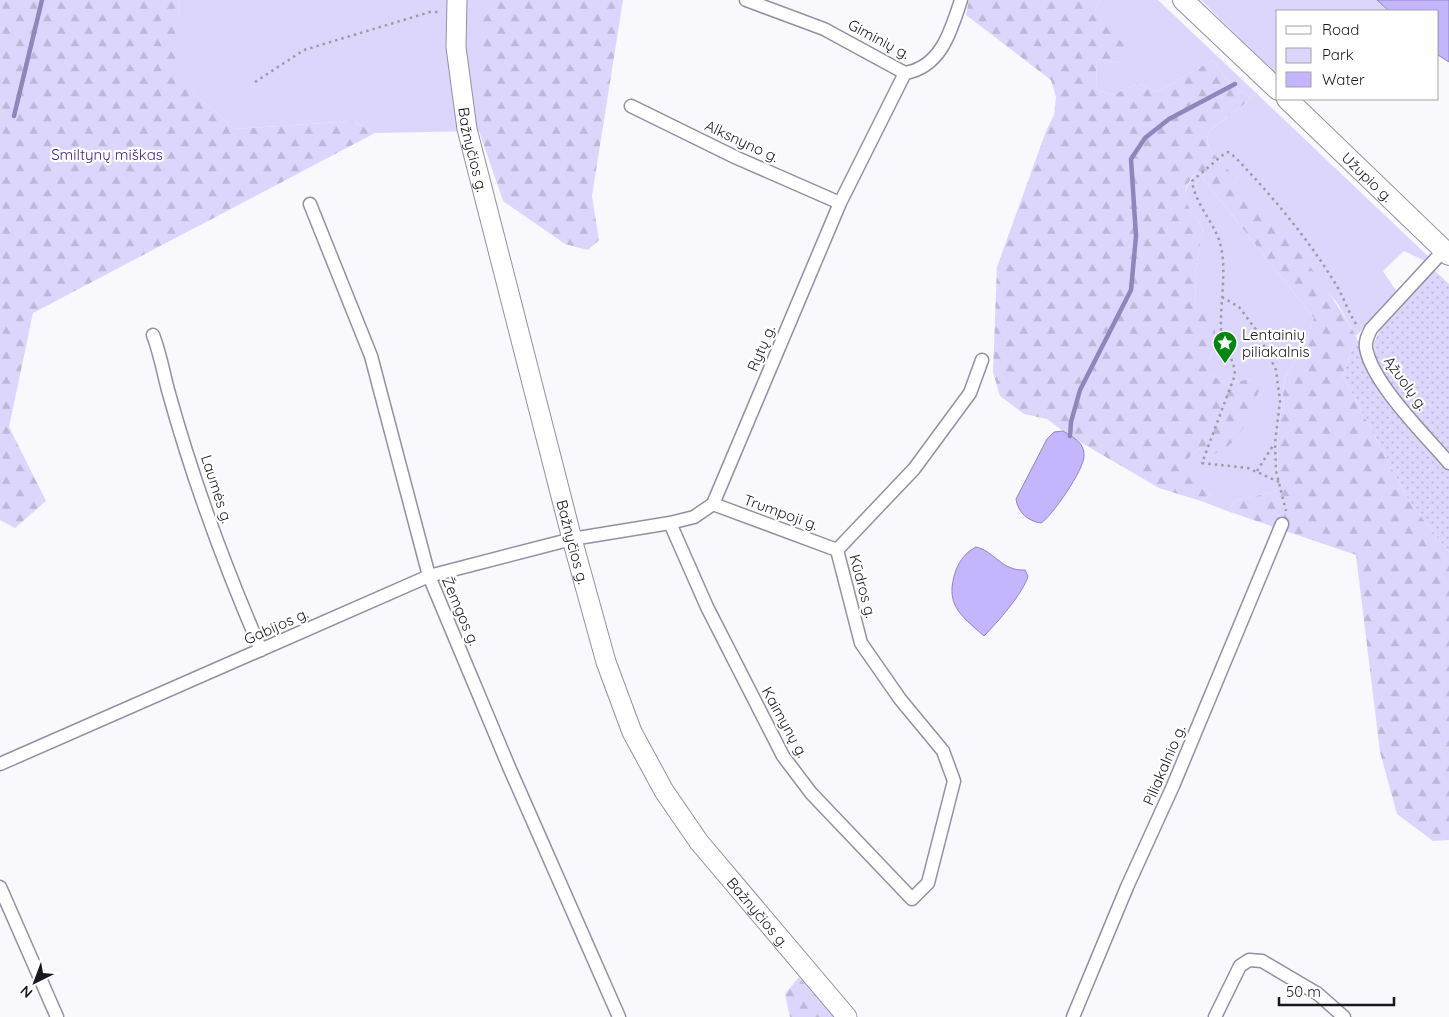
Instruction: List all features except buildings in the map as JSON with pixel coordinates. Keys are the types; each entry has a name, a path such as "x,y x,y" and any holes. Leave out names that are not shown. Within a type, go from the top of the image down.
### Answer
{"main road":[{"path":"1184,0 1276,88"},
{"name":"Bažnyčios g.","path":"457,6 456,47 467,129 572,539 606,662 632,732 664,791 699,842 847,1017"},
{"name":"Užupio g.","path":"1288,100 1447,252"}],"street":[{"name":"Giminių g.","path":"746,0 824,29 905,73 923,68 932,62 944,45 961,0"},
{"name":"Rytų g.","path":"713,504 840,204 905,73"},
{"name":"Alksnyno g.","path":"631,106 737,158 840,204"},
{"name":"Žemgos g.","path":"310,204 371,356 429,576 509,767 619,1017"},
{"path":"1368,336 1371,329 1447,252"},
{"name":"Laumės g.","path":"153,334 161,357 167,389 227,574 261,650"},
{"name":"Ąžuolų g.","path":"1368,336 1366,346 1372,366 1392,396 1449,463"},
{"name":"Kūdros g.","path":"941,840 954,781 952,774 943,751 900,699 861,643 837,550 914,469 970,393 982,360"},
{"path":"572,539 670,523 694,517 713,504"},
{"name":"Trumpoji g.","path":"713,504 837,550"},
{"name":"Kaimynų g.","path":"670,523 707,607 783,756 811,793 912,899 928,883 941,840"},
{"name":"Piliakalnio g.","path":"1073,1017 1127,888 1173,786 1282,524"},
{"name":"Gabijos g.","path":"0,764 429,576 572,539"},
{"path":"0,887 57,1017"},
{"path":"1215,1017 1240,966 1249,960 1262,961 1318,994 1344,1017"}],"path":[{"path":"255,82 304,50 430,12 457,6"},
{"path":"1279,482 1258,471 1231,465 1202,463 1235,375 1234,361 1224,344 1221,329 1222,298 1219,242 1196,196 1192,181 1228,152 1249,171 1287,214 1336,284 1352,319 1368,336"},
{"path":"1222,298 1239,307 1257,331 1276,370 1280,401 1275,442 1276,471 1286,511 1282,524"},
{"path":"1258,471 1275,442"}],"green space":[{"name":"Smiltynų miškas","path":"0,0 179,0 176,64 195,95 235,129 353,121 375,133 33,313 9,427 46,501 15,528 0,520"},
{"path":"179,0 479,0 479,131 375,133 353,121 235,129 195,95 175,64"},
{"path":"479,0 623,0 592,196 599,240 588,250 565,244 503,201 479,131"},
{"path":"969,0 1100,0 1095,10 1128,50 1129,58 1120,63 1097,59 1096,89 1113,95 1138,83 1157,92 1213,60 1229,83 1252,98 1209,131 1207,140 1209,148 1306,261 1324,285 1356,336 1343,376 1409,501 1449,552 1449,840 1433,841 1397,814 1380,752 1356,555 1227,511 1235,501 1277,491 1278,435 1285,378 1307,340 1314,318 1197,171 1191,179 1185,194 1188,206 1203,228 1195,273 1196,306 1215,318 1215,345 1209,361 1209,374 1226,383 1252,379 1259,390 1248,419 1238,436 1231,443 1214,454 1202,447 1191,455 1187,461 1207,480 1211,492 1204,502 1159,488 1070,436 1047,419 1024,414 1000,396 993,372 997,267 1046,131 1054,115 1056,97 1051,80 966,15"},
{"path":"1100,0 1158,0 1429,257 1425,261 1404,251 1383,271 1397,292 1356,336 1338,304 1209,148 1207,140 1209,131 1252,98 1229,83 1213,60 1157,92 1138,83 1113,95 1096,89 1097,59 1120,63 1095,10"},
{"path":"1201,0 1377,0 1388,10 1276,10 1276,71 1273,72"},
{"path":"1197,171 1314,318 1307,340 1285,378 1278,435 1277,491 1235,501 1227,511 1204,502 1211,492 1187,461 1191,455 1202,447 1252,379 1226,383 1209,374 1209,361 1215,345 1196,306 1195,273 1203,228 1187,206 1185,200 1187,188"},
{"path":"1434,270 1449,284 1449,457 1401,402 1375,359 1374,342 1380,330"},
{"path":"1356,336 1367,364 1449,469 1449,552 1409,501 1343,376"},
{"path":"799,977 834,1017 790,1017 785,994"}],"water":[{"path":"1377,0 1449,0 1449,62 1439,56 1439,10 1388,10"},
{"path":"1063,431 1082,447 1084,451 1083,463 1067,492 1052,512 1041,523 1036,522 1024,516 1016,499 1047,439 1054,432"},
{"path":"976,547 983,549 1010,568 1025,570 1028,576 1016,599 984,636 961,615 956,608 952,592 959,563 966,554"}],"waterway":[{"path":"14,116 42,0"},
{"path":"1070,436 1071,422 1080,390 1131,290 1136,236 1131,159 1145,138 1169,119 1235,84"}],"place":[{"name":"Lentainių piliakalnis","path":"1225,364"}]}
